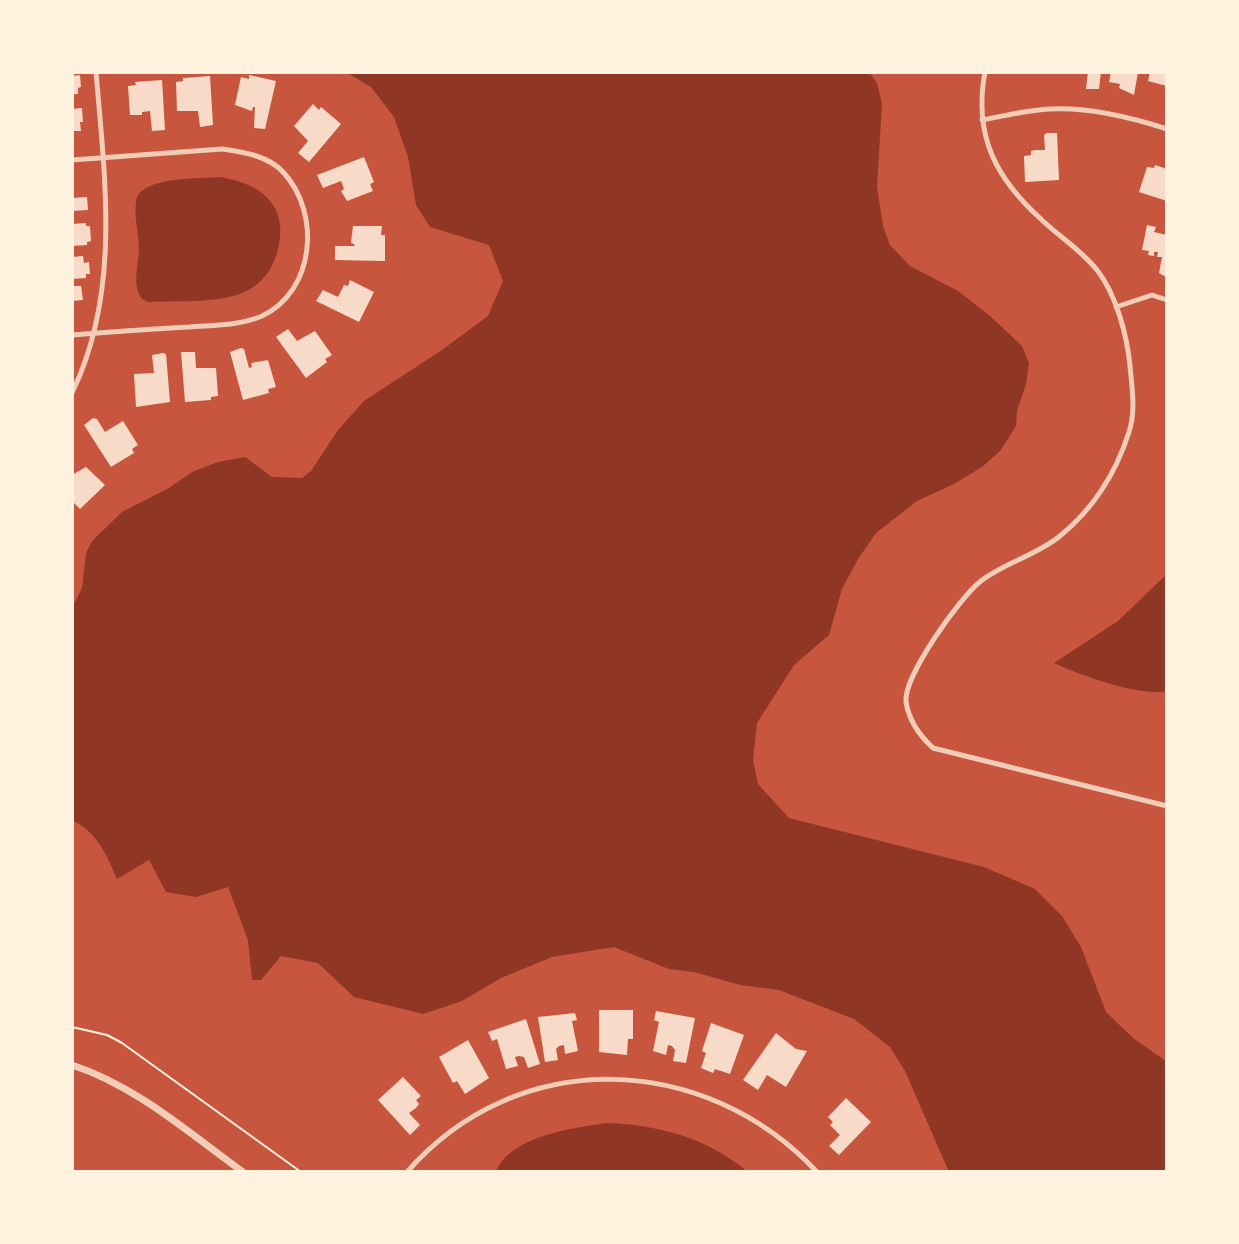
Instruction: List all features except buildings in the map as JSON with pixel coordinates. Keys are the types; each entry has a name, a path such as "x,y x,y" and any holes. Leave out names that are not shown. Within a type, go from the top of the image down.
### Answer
{"street":[{"path":"72,393 94,334 103,290 106,251 96,72"},
{"path":"985,72 981,97 982,120 987,145 1005,179 1044,222 1077,248 1099,272 1116,307 1129,353 1133,399 1130,430 1112,475 1088,509 1057,539 980,581 955,607 910,680 906,700 911,719 921,737 933,748 1167,806"},
{"path":"982,120 1050,108 1135,118 1167,129"},
{"path":"72,160 222,149 242,151 264,159 283,171 296,190 303,208 307,248 304,266 293,289 277,307 263,315 231,323 72,335"},
{"path":"1116,307 1152,295 1167,300"},
{"path":"72,1065 100,1074 128,1090 243,1172"},
{"path":"407,1172 450,1132 508,1100 565,1084 623,1079 679,1087 744,1112 796,1149 817,1172"}],"path":[{"path":"72,1027 107,1035 122,1043 301,1172"}],"shaded area":[{"path":"346,72 869,72 877,83 882,104 877,187 883,226 890,245 910,266 958,291 1022,346 1029,363 1026,384 1017,411 1016,426 1000,451 982,467 954,484 917,501 876,533 858,559 842,589 829,635 794,665 757,723 753,760 758,784 789,818 984,867 1035,889 1062,916 1081,947 1106,1012 1133,1038 1167,1062 1167,1172 949,1172 905,1071 890,1047 854,1019 779,990 740,985 694,972 669,969 614,947 552,957 501,978 462,1001 423,1014 354,997 318,963 281,956 261,980 252,980 248,940 228,887 196,897 166,892 149,860 117,879 95,838 72,820 72,608 82,588 86,553 92,541 122,512 169,488 192,472 218,462 245,457 272,477 302,478 311,471 338,430 364,401 488,316 503,281 489,245 430,227 416,205 408,157 394,117 371,87"},
{"path":"219,177 260,191 276,210 280,236 268,272 252,288 228,297 148,302 142,299 136,282 139,251 136,202 140,194 147,187 171,180"},
{"path":"1167,574 1167,691 1126,688 1054,663 1118,621"},
{"path":"607,1123 664,1130 682,1136 716,1150 748,1172 496,1172 503,1160 528,1142 561,1131"}]}
